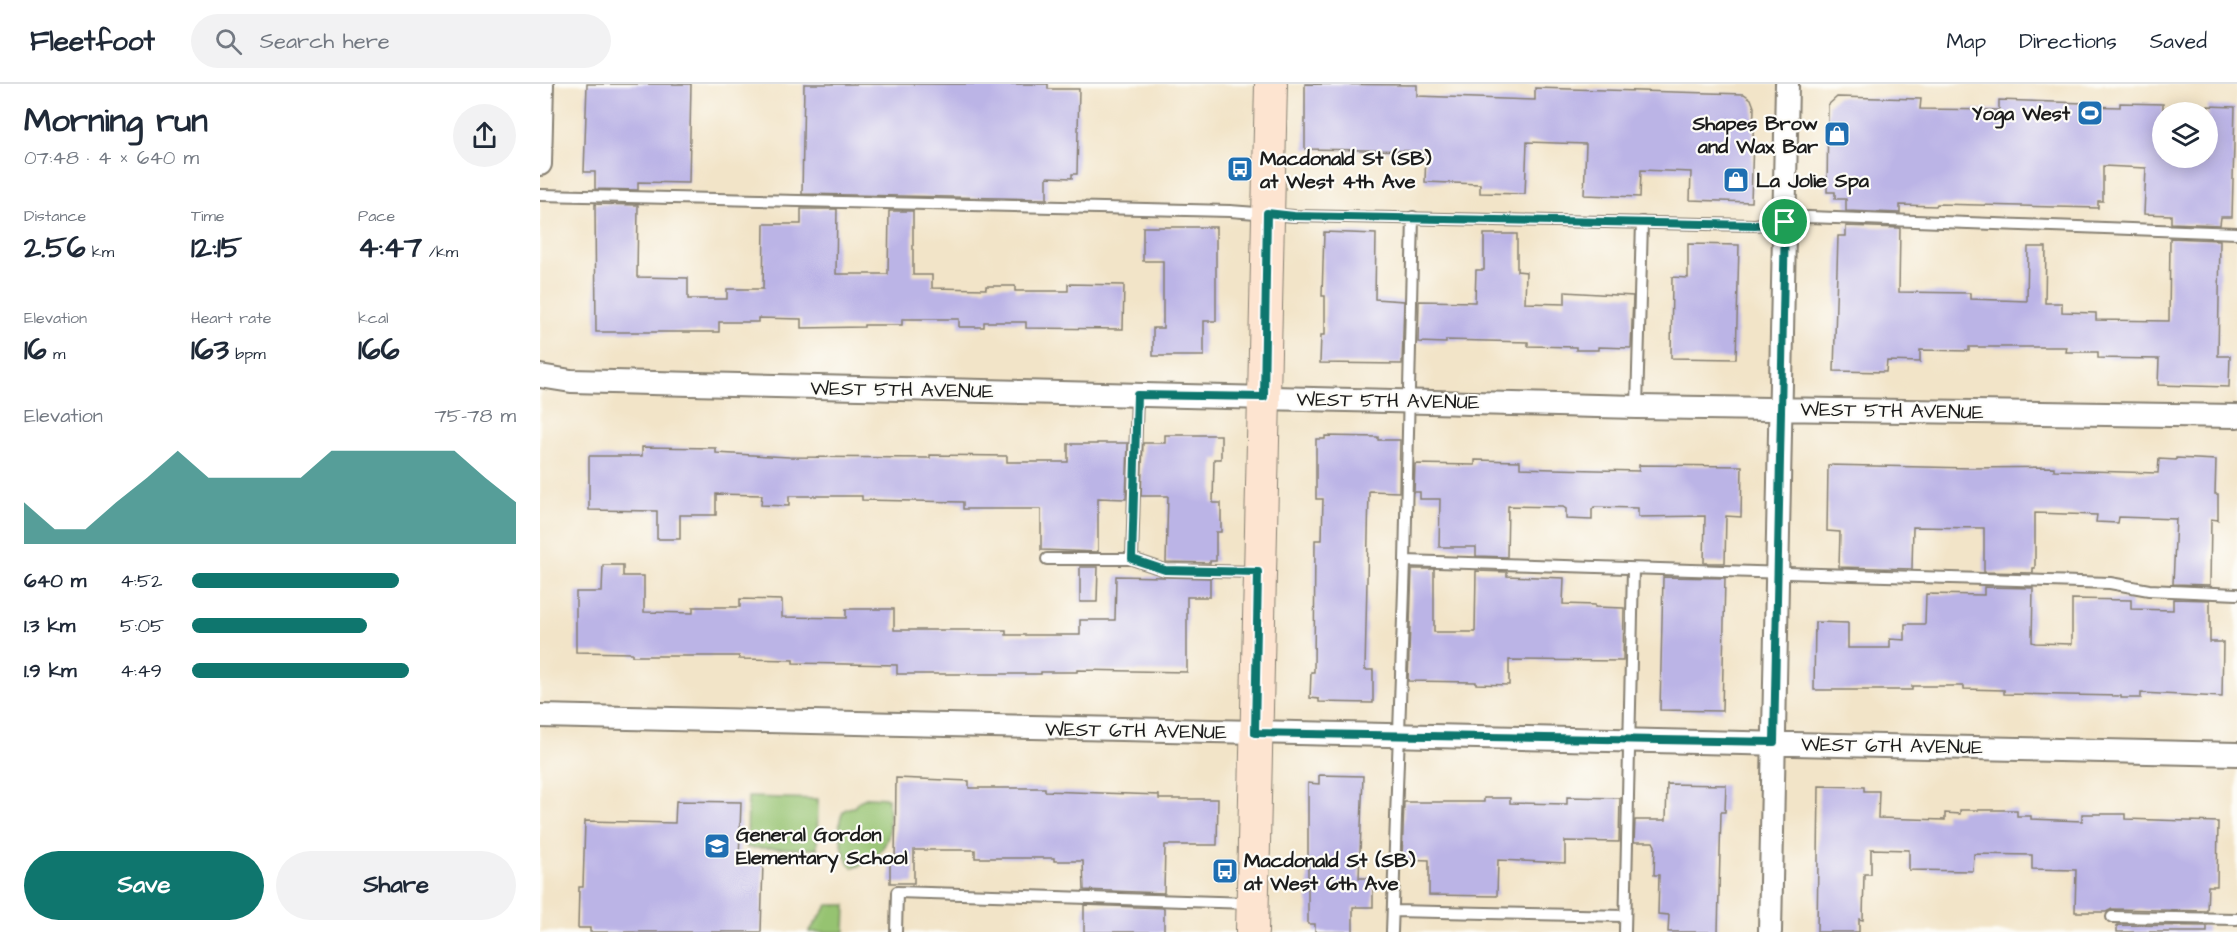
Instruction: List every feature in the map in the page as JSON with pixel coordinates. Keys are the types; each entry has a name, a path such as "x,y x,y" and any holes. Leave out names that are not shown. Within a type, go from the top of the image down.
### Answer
{"street":[{"path":"540,164 542,84"},
{"path":"1252,917 1258,572 1271,84"},
{"path":"1770,932 1787,84"},
{"name":"WEST 5TH AVENUE","path":"540,376 571,381 1637,407 2237,416"},
{"name":"WEST 6TH AVENUE","path":"540,716 2237,753"}],"lane":[{"path":"540,195 1267,213 1294,216 1755,225 1809,217 2237,233"},
{"path":"1392,932 1405,561 1413,217"},
{"path":"1637,407 1642,222"},
{"path":"1132,559 1137,395"},
{"path":"1047,559 1132,559 1165,570 1258,572"},
{"path":"1405,561 2110,583 2150,591 2237,594"},
{"path":"1626,932 1633,569"},
{"path":"896,932 897,892 1252,917"},
{"path":"1393,911 1625,916"},
{"path":"2112,917 2237,919"}],"green space":[{"path":"748,797 818,799 817,849 747,848"},
{"path":"868,797 888,798 889,833 883,848 874,858 852,867 843,850 840,819 845,809 854,807 859,801"},
{"path":"828,905 846,905 845,932 809,932"}],"building":[{"path":"587,84 691,84 689,183 638,182 638,190 595,189 595,172 584,172"},
{"path":"804,84 1048,84 1048,89 1079,89 1077,174 1072,174 1072,178 1047,177 1047,199 802,194"},
{"path":"1305,84 1417,85 1417,96 1535,100 1535,88 1744,94 1751,99 1754,107 1751,202 1690,200 1691,172 1641,170 1640,197 1584,195 1586,144 1527,142 1525,194 1480,193 1480,184 1425,182 1426,151 1305,149"},
{"path":"1837,97 1921,99 1920,109 1999,110 1999,100 2084,103 2084,106 2120,107 2120,103 2152,104 2152,168 2218,168 2218,106 2235,107 2232,217 2221,217 2220,225 2171,223 2171,215 2144,214 2146,168 2103,166 2103,201 2098,201 2098,208 1937,204 1936,206 1900,205 1900,213 1846,211 1846,199 1835,199 1835,192 1827,192 1828,105"},
{"path":"595,204 638,205 637,277 688,278 688,299 727,299 727,289 763,289 764,224 801,224 801,209 837,209 836,274 888,274 889,211 913,211 913,275 932,275 932,288 986,289 986,286 1015,286 1015,291 1068,291 1068,284 1124,285 1123,329 1026,328 1026,322 984,322 984,327 959,327 959,319 902,319 902,325 801,328 801,319 758,318 758,322 719,322 719,332 596,332"},
{"path":"1846,226 1900,228 1899,292 1970,293 1970,299 2027,301 2028,247 2046,247 2045,303 2062,303 2062,312 2096,313 2096,320 2169,321 2170,238 2220,240 2218,356 2230,356 2229,387 2158,385 2159,359 2098,358 2098,352 2066,352 2067,347 1969,347 1969,351 1920,350 1920,362 1887,361 1886,372 1834,371 1838,236 1846,236"},
{"path":"1143,227 1216,227 1216,321 1204,321 1204,356 1153,356 1153,328 1163,328 1163,261 1143,261"},
{"path":"1324,232 1376,234 1375,299 1404,301 1402,364 1320,363 1321,335 1325,335 1325,296 1322,296"},
{"path":"1484,234 1517,234 1517,271 1526,272 1525,303 1565,304 1565,292 1633,296 1631,348 1598,347 1598,350 1576,350 1576,347 1528,346 1528,342 1446,340 1446,343 1418,342 1419,301 1475,302 1476,270 1484,270"},
{"path":"1688,244 1739,245 1736,359 1671,358 1672,277 1688,278"},
{"path":"1165,435 1221,435 1221,459 1214,459 1213,503 1221,503 1221,532 1216,532 1216,561 1210,561 1210,563 1166,562 1168,496 1141,496 1143,443 1165,443"},
{"path":"1325,436 1378,437 1378,440 1400,440 1399,492 1369,491 1365,670 1373,670 1373,703 1319,702 1319,699 1310,698 1311,672 1314,672 1315,540 1322,540 1323,499 1316,499 1316,439 1325,439"},
{"path":"1128,443 1126,499 1098,498 1098,552 1041,550 1041,509 963,509 963,502 862,500 862,496 789,496 789,506 761,505 762,495 716,494 716,515 680,515 680,539 657,539 657,511 589,510 589,456 642,456 642,447 716,448 716,453 789,457 1007,456 1007,462 1068,462 1068,444"},
{"path":"2176,458 2216,460 2215,494 2218,494 2218,520 2211,519 2210,585 2173,584 2176,519 2119,517 2118,523 2096,522 2097,515 2035,513 2035,568 2033,568 2033,573 1984,572 1984,528 1913,527 1912,569 1839,567 1840,532 1827,531 1828,465 2054,467 2054,470 2158,473 2159,459 2176,460"},
{"path":"1475,460 1520,461 1520,468 1639,471 1639,465 1742,466 1741,517 1726,516 1725,563 1704,563 1705,516 1638,517 1638,508 1594,507 1592,520 1566,519 1566,509 1563,507 1508,506 1507,557 1476,556 1476,547 1439,547 1440,499 1420,499 1420,492 1414,492 1415,464 1475,465"},
{"path":"603,565 623,565 623,576 644,576 644,612 693,613 693,607 740,607 740,599 782,600 782,617 846,618 846,609 894,609 894,630 1006,630 1006,635 1080,635 1080,620 1115,620 1116,576 1210,578 1210,597 1187,597 1187,672 1077,670 1077,672 1041,672 1041,674 897,674 897,665 793,663 793,660 739,659 739,656 632,656 632,653 576,652 576,592 602,592"},
{"path":"1080,567 1098,567 1097,602 1080,602"},
{"path":"1412,569 1434,569 1434,632 1475,632 1476,571 1507,572 1507,576 1564,578 1563,604 1624,608 1623,661 1509,660 1509,685 1408,681"},
{"path":"1663,577 1725,578 1722,711 1660,710"},
{"path":"1984,587 2033,588 2032,642 2035,643 2072,644 2072,599 2131,600 2131,609 2173,610 2173,599 2210,600 2210,642 2223,642 2222,697 2141,693 2141,698 2004,694 2004,690 1964,689 1964,686 1912,686 1912,690 1814,690 1815,622 1848,623 1848,648 1890,648 1890,639 1905,640 1905,624 1925,624 1926,594 1984,595"},
{"path":"1319,775 1363,776 1359,878 1373,878 1373,907 1353,907 1353,932 1315,932 1315,924 1308,924 1308,783 1319,784"},
{"path":"896,778 969,781 969,788 1045,788 1045,791 1159,795 1159,799 1218,799 1217,845 1165,845 1164,893 1084,890 1083,861 1054,861 1054,858 975,858 975,850 914,850 914,883 890,883 890,862 895,862"},
{"path":"1667,784 1726,785 1725,812 1721,812 1718,932 1668,932 1669,915 1658,914 1659,875 1654,875 1655,846 1653,842 1634,842 1635,820 1666,820"},
{"path":"1819,786 1864,787 1864,791 1879,791 1878,818 1945,820 1945,813 1960,814 1960,810 2017,810 2017,816 2031,816 2031,819 2082,821 2082,814 2125,814 2125,819 2218,822 2217,886 2208,886 2207,911 2112,909 2106,912 2075,912 2076,870 2032,869 2032,855 1974,854 1973,871 1909,870 1909,850 1871,849 1871,874 1864,874 1863,920 1859,919 1859,932 1817,932"},
{"path":"1567,797 1620,798 1619,842 1565,841 1565,863 1498,860 1497,896 1429,895 1429,860 1402,859 1404,802 1484,802 1484,798 1510,798 1510,803 1567,804"},
{"path":"676,801 741,802 739,862 763,862 761,932 590,932 590,928 578,928 579,887 583,887 585,821 675,823"},
{"path":"1084,905 1164,908 1164,932 1084,932"},
{"path":"2117,925 2207,926 2207,932 2117,932"}],"place":[{"name":"Yoga West","path":"2090,113"},
{"name":"Shapes Brow and Wax Bar","path":"1837,134"},
{"name":"Macdonald St (SB) at West 4th Ave","path":"1240,169"},
{"name":"La Jolie Spa","path":"1736,180"},
{"name":"General Gordon Elementary School","path":"717,846"},
{"name":"Macdonald St (SB) at West 6th Ave","path":"1225,871"}],"route":[{"path":"1267,213 1294,216 1755,225 1785,222 1774,742 1255,733 1258,572 1165,570 1132,559 1137,395 1264,397 1267,213"}]}
